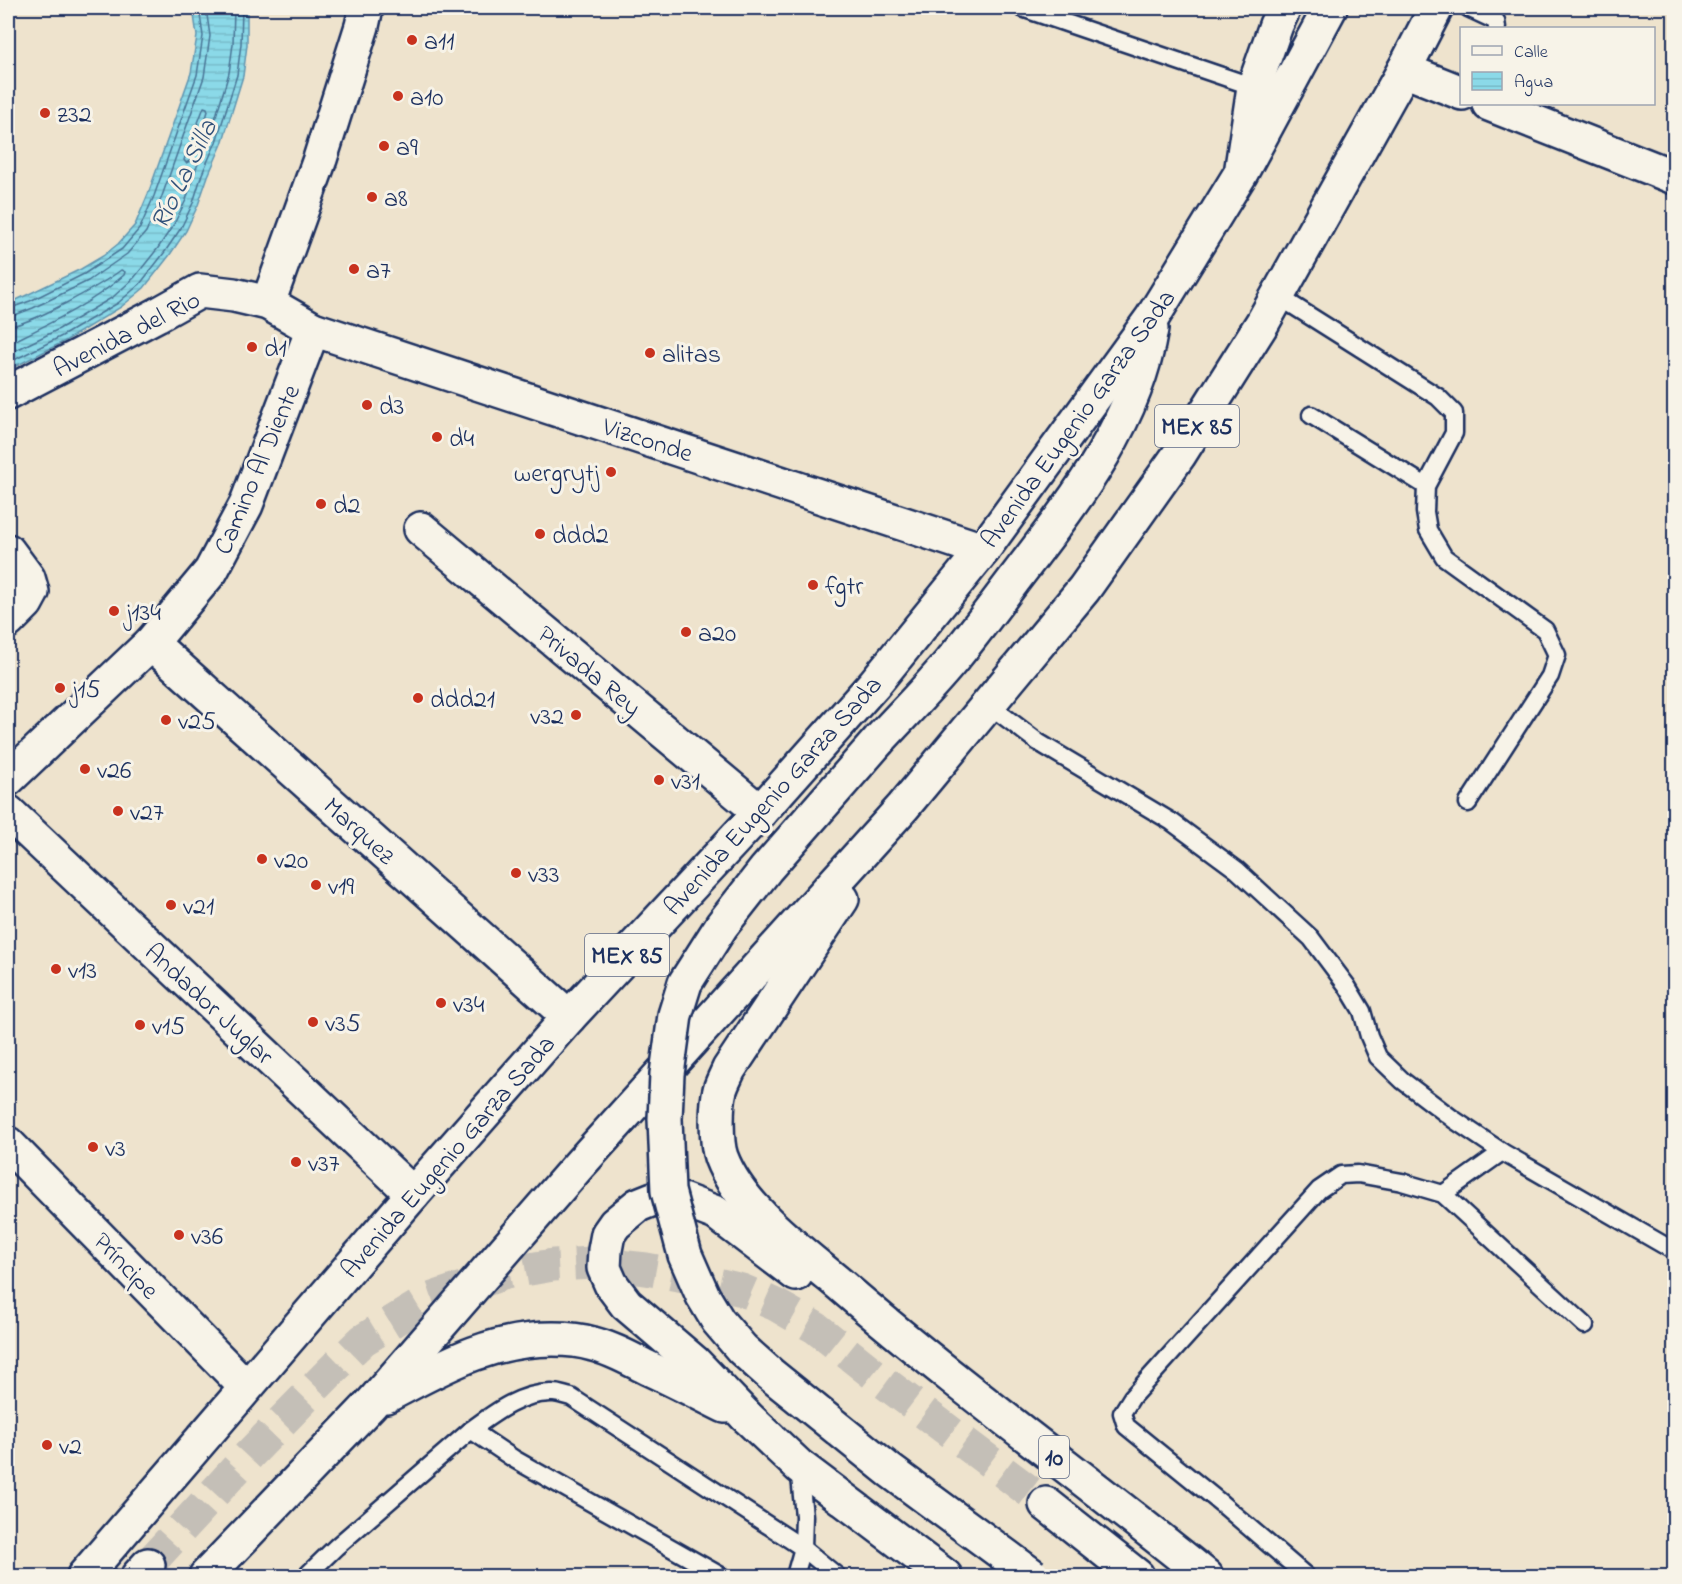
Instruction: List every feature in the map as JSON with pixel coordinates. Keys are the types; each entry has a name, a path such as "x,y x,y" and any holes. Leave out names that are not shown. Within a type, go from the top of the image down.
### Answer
{"main road":[{"path":"268,303 320,159 366,8"},
{"path":"1241,173 1254,87 1284,8"},
{"name":"Avenida Eugenio Garza Sada","path":"84,1576 412,1194 569,1017 760,812 874,684 983,550 1152,318 1241,173 1330,8"},
{"name":"MEX 85","path":"206,1576 372,1403 579,1165 903,807 1084,589 1173,464 1263,322 1404,70 1436,8"},
{"path":"1404,70 1460,93"},
{"path":"1492,105 1674,177"},
{"name":"Avenida del Rio","path":"8,393 200,291 234,295 268,303 313,329"},
{"path":"1033,1576 889,1470 770,1374 742,1349 718,1321 703,1296 685,1255 668,1191 665,1119 667,1074 675,1015 685,983 722,925 766,869 953,659 1073,501 1103,455 1125,415 1142,373 1152,318"},
{"name":"Vizconde","path":"313,329 983,550"},
{"name":"Camino Al Diente","path":"8,779 151,643 211,571 246,505 313,329"},
{"name":"Privada Rey","path":"421,529 760,812"},
{"path":"8,551 28,578 32,592 26,603 8,621"},
{"name":"Marquez","path":"151,643 569,1017"},
{"path":"902,1338 773,1228 747,1201 720,1156 717,1128 720,1090 729,1069 903,807"},
{"name":"Andador Juglar","path":"8,812 412,1194"},
{"name":"Príncipe","path":"8,1144 246,1386"},
{"path":"902,1338 850,1316 716,1214 682,1200 653,1199 638,1205 615,1224 608,1234 604,1268 610,1284 626,1304 694,1362 799,1466 945,1576"},
{"name":"10","path":"902,1338 1206,1576"},
{"path":"372,1403 474,1352 506,1343 539,1339 568,1340 592,1343 615,1351 746,1416"},
{"path":"1046,1504 1137,1576"}],"lane":[{"path":"1022,8 1254,87"},
{"path":"1468,8 1496,21 1497,27"},
{"path":"1278,296 1438,397 1454,413 1454,433 1426,486 1425,512 1428,530 1444,557 1545,630 1557,655 1550,676 1468,803"},
{"path":"1311,415 1426,486"},
{"path":"989,705 1038,742 1172,822 1237,870 1311,938 1347,986 1362,1011 1378,1057 1412,1088 1502,1152 1674,1251"},
{"path":"1443,1194 1502,1152"},
{"path":"1306,1576 1126,1426 1122,1413 1132,1397 1319,1190 1341,1175 1358,1174 1402,1182 1443,1194 1585,1325"},
{"path":"306,1576 336,1547 471,1430 500,1408 536,1394 555,1393 572,1397 803,1548 837,1576"},
{"path":"471,1430 514,1459 721,1576"},
{"path":"795,1576 803,1548 804,1516 799,1466"}],"water":[{"name":"Río La Silla","path":"193,8 247,8 247,45 243,76 222,144 186,231 144,288 121,307 65,341 8,370 8,304 103,256 118,244 135,225 191,73 197,36"}],"tunnel":[{"path":"148,1565 249,1455 363,1340 430,1299 506,1273 553,1265 593,1263 646,1269 742,1290 776,1305 816,1328 1046,1504"}],"place":[{"name":"a11","path":"412,40"},
{"name":"a10","path":"398,96"},
{"name":"z32","path":"45,113"},
{"name":"a9","path":"384,146"},
{"name":"a8","path":"372,197"},
{"name":"a7","path":"354,269"},
{"name":"d1","path":"252,347"},
{"name":"alitas","path":"650,353"},
{"name":"d3","path":"367,405"},
{"name":"d4","path":"437,437"},
{"name":"wergrytj","path":"611,472"},
{"name":"d2","path":"321,504"},
{"name":"ddd2","path":"540,534"},
{"name":"fgtr","path":"813,585"},
{"name":"j134","path":"114,611"},
{"name":"a20","path":"686,632"},
{"name":"j15","path":"60,688"},
{"name":"ddd21","path":"418,698"},
{"name":"v32","path":"576,715"},
{"name":"v25","path":"166,720"},
{"name":"v26","path":"85,769"},
{"name":"v31","path":"659,780"},
{"name":"v27","path":"118,811"},
{"name":"v20","path":"262,859"},
{"name":"v33","path":"516,873"},
{"name":"v19","path":"316,885"},
{"name":"v21","path":"171,905"},
{"name":"v13","path":"56,969"},
{"name":"v34","path":"441,1003"},
{"name":"v35","path":"313,1022"},
{"name":"v15","path":"140,1025"},
{"name":"v3","path":"93,1147"},
{"name":"v37","path":"296,1162"},
{"name":"v36","path":"179,1235"},
{"name":"v2","path":"47,1445"}]}
